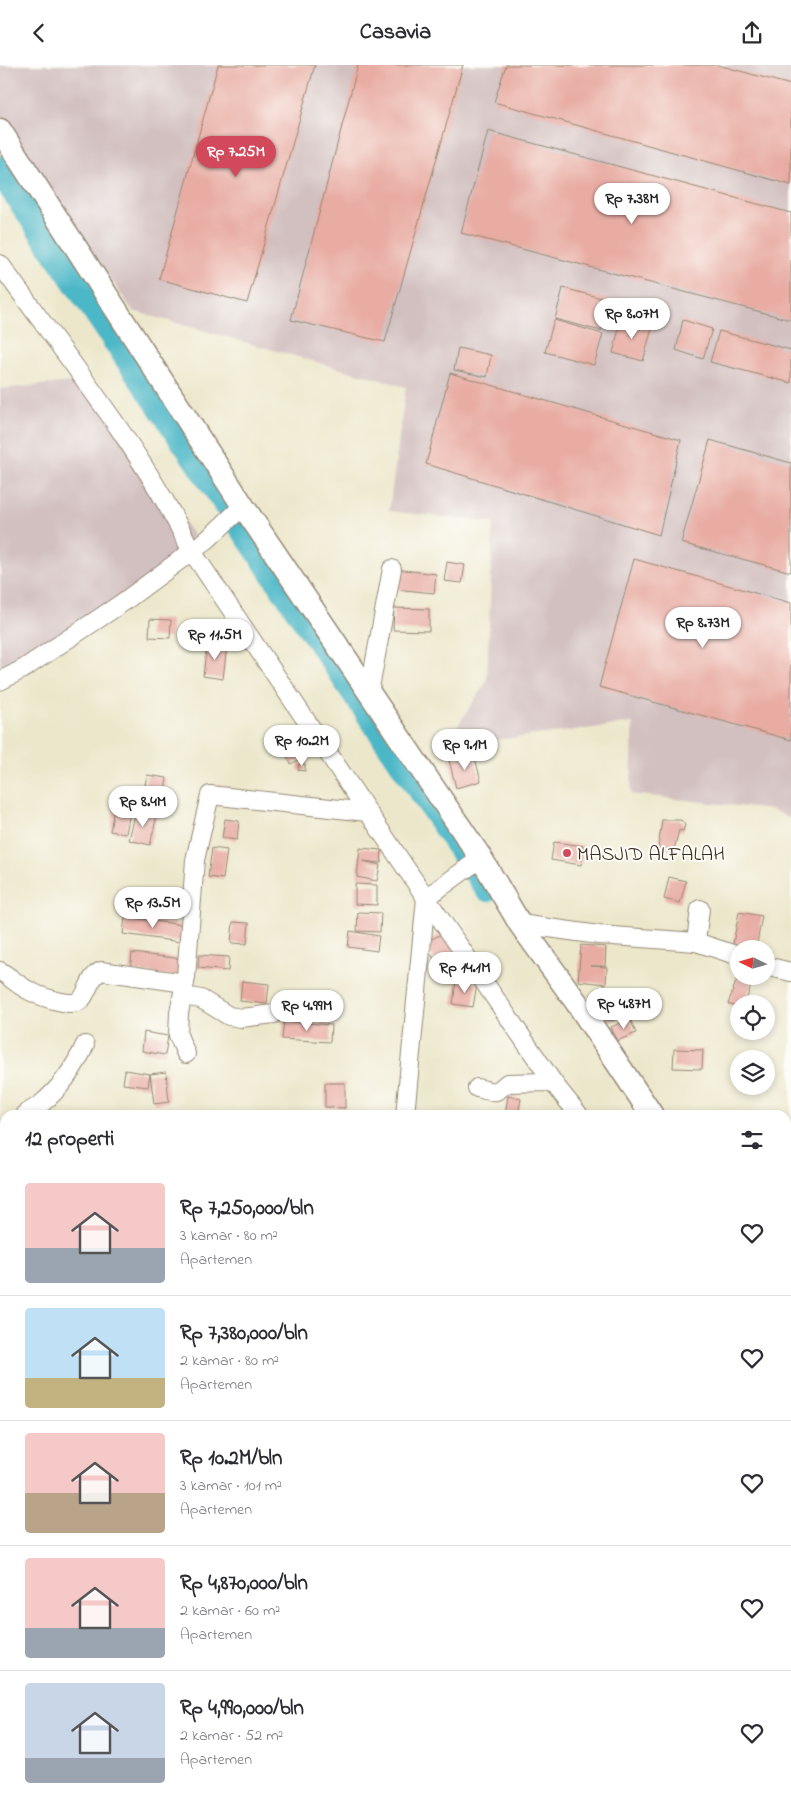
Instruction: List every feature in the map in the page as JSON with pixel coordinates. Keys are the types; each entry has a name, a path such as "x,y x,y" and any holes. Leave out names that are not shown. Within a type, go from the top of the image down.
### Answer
{"street":[{"path":"0,130 241,507 369,693 477,861 577,1003 649,1110"},
{"path":"0,264 89,385 171,508 191,550 426,898 555,1085 575,1110"},
{"path":"0,681 24,669 122,603 206,540 241,507"},
{"path":"369,693 392,569"},
{"path":"186,1054 178,1035 196,861 210,795 367,811"},
{"path":"426,898 477,861"},
{"path":"405,1110 426,898"},
{"path":"696,942 700,909"},
{"path":"520,924 600,935 696,942 730,953"},
{"path":"775,968 791,972"},
{"path":"0,971 26,990 48,999 72,1004 77,1003 82,998 88,985 101,971 184,989 229,1016 241,1018 274,1014"},
{"path":"32,1110 59,1086 75,1067 86,1045"},
{"path":"477,1088 494,1092 502,1090 509,1083 548,1083 555,1085"}],"shaded area":[{"path":"0,65 791,65 791,819 773,810 631,794 633,723 496,740 456,728 487,681 493,523 389,511 406,387 133,311 0,120"},
{"path":"83,381 200,544 0,683 0,389"}],"building":[{"path":"218,65 315,65 247,303 159,279"},
{"path":"358,65 463,65 385,342 291,320"},
{"path":"506,65 718,65 791,85 791,185 494,102"},
{"path":"488,131 791,213 791,320 461,233"},
{"path":"563,288 609,300 601,331 555,319"},
{"path":"554,320 603,334 594,365 545,352"},
{"path":"621,320 652,328 643,361 613,353"},
{"path":"683,320 712,329 703,359 676,350"},
{"path":"719,331 791,350 791,383 710,362"},
{"path":"458,348 491,355 487,377 454,370"},
{"path":"450,373 681,440 659,535 426,464"},
{"path":"710,440 791,463 791,572 681,543"},
{"path":"634,559 791,603 791,740 599,687"},
{"path":"447,562 465,565 462,583 444,581"},
{"path":"396,569 436,574 434,593 394,589"},
{"path":"394,608 429,609 429,631 393,630"},
{"path":"150,619 171,620 170,638 149,637"},
{"path":"207,643 227,645 223,679 203,676"},
{"path":"302,731 313,752 291,764 280,743"},
{"path":"474,754 481,781 456,788 449,760"},
{"path":"299,764 305,764 305,771 298,770"},
{"path":"147,775 167,778 163,804 142,801"},
{"path":"115,803 131,806 126,834 110,831"},
{"path":"136,810 157,815 150,845 129,840"},
{"path":"225,819 239,821 237,840 222,838"},
{"path":"662,820 681,820 685,825 683,831 679,830 674,850 658,848"},
{"name":"MASJID ALFALAH","path":"554,842 584,846 581,865 551,860"},
{"path":"212,848 227,850 223,879 208,877"},
{"path":"360,848 382,850 381,863 363,861 380,865 377,881 357,877"},
{"path":"669,877 686,881 680,903 664,899"},
{"path":"355,884 377,885 377,905 355,904"},
{"path":"358,912 381,913 380,932 357,931"},
{"path":"739,912 762,916 758,940 734,940"},
{"path":"125,917 183,925 180,942 123,934"},
{"path":"233,922 249,923 247,944 231,943"},
{"path":"350,931 379,936 377,951 348,947"},
{"path":"443,933 461,965 443,975 425,943"},
{"path":"581,945 606,947 605,966 590,966 607,967 606,984 578,981"},
{"path":"132,953 183,959 181,977 130,971"},
{"path":"199,955 229,957 228,971 198,968"},
{"path":"242,981 269,984 267,1004 240,1001"},
{"path":"456,981 477,984 473,1007 453,1004"},
{"path":"735,985 751,985 748,995 731,995"},
{"path":"604,993 618,995 614,1021 600,1018"},
{"path":"630,1019 636,1033 617,1041 611,1027"},
{"path":"284,1021 331,1025 330,1042 282,1039"},
{"path":"144,1032 168,1036 165,1055 142,1051"},
{"path":"674,1049 703,1050 702,1069 673,1068"},
{"path":"125,1070 150,1074 148,1087 123,1084"},
{"path":"166,1072 169,1102 154,1104 150,1074"},
{"path":"325,1083 345,1083 345,1108 325,1107"},
{"path":"508,1096 521,1099 519,1110 506,1110"}],"waterway":[{"path":"0,169 488,888"}],"place":[{"name":"MASJID ALFALAH","path":"567,853"}]}
